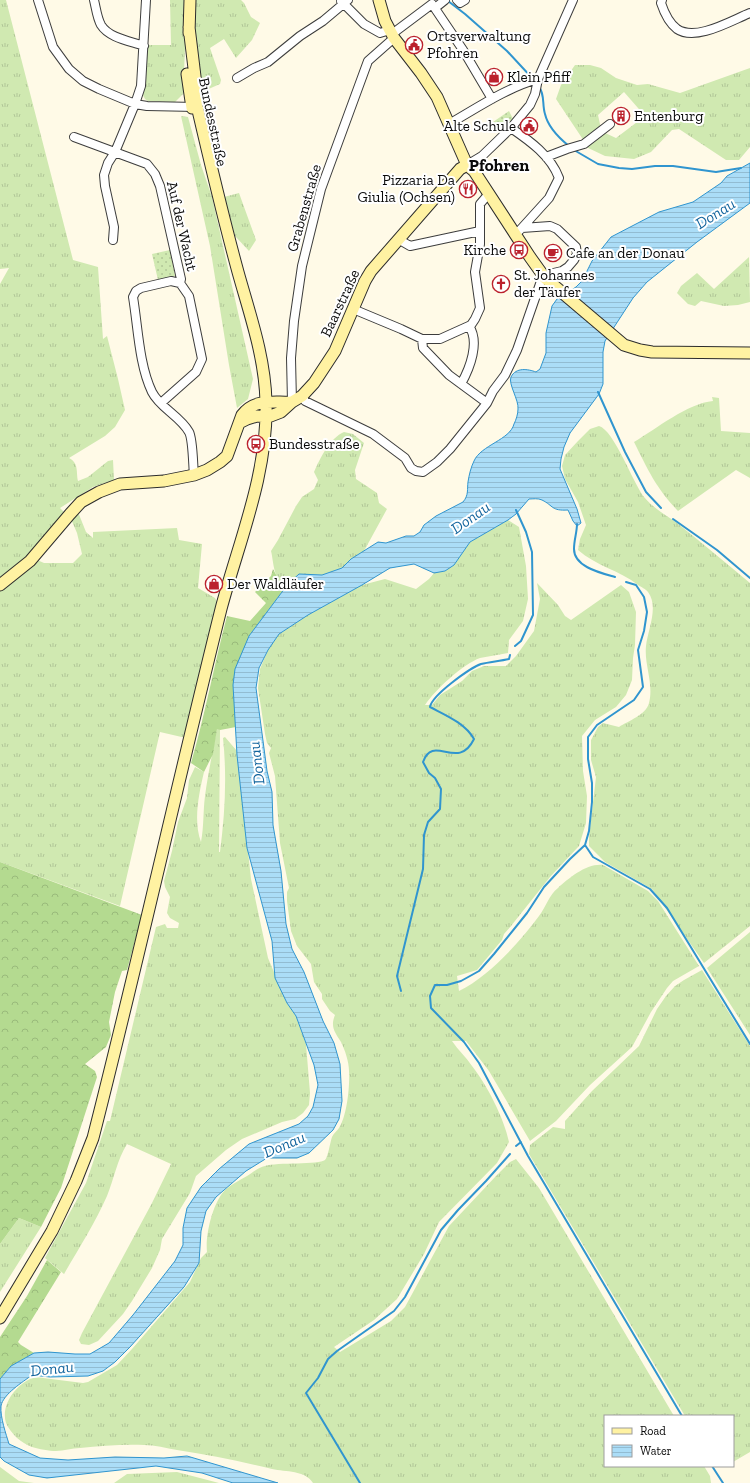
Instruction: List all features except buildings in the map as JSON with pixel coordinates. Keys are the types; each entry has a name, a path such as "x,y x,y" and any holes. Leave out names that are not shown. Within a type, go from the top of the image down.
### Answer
{"main road":[{"name":"Bundesstraße","path":"0,1318 52,1231 76,1181 93,1138 222,609 252,505 264,445 263,403 238,272 195,107 197,93 189,27 190,0"},
{"path":"379,0 385,21 392,34 437,97 467,165 474,171 489,195 519,232 546,279 624,345 652,352 750,353"},
{"name":"Baarstraße","path":"239,423 247,419 274,415 281,412 314,383 335,351 371,272 460,169 467,165"},
{"path":"0,585 30,561 81,502 99,492 120,484 164,481 194,475 207,470 227,456 242,415 252,405 297,399"}],"street":[{"path":"38,0 53,47 69,69 91,86 135,104 147,106 195,107"},
{"path":"94,0 100,24 106,30 114,35 144,46"},
{"path":"113,240 114,227 104,175 142,86 146,0"},
{"path":"457,0 460,3 465,0"},
{"path":"467,165 482,156 511,128 530,105 535,94 538,79 573,0"},
{"path":"662,0 661,3 666,16 677,29 691,34 704,32 750,13"},
{"path":"237,78 268,62 300,36 323,21 344,1 364,24 380,33 392,34"},
{"path":"440,3 463,50 492,99"},
{"name":"Grabenstraße","path":"297,399 291,358 294,321 302,266 320,189 368,61 392,34 432,4 440,3"},
{"path":"449,124 492,99 525,83 538,79"},
{"path":"546,157 584,144 610,124"},
{"path":"511,128 530,141 546,157 559,178 549,198 519,232"},
{"name":"Auf der Wacht","path":"74,137 147,164 155,174 160,186 181,279 180,283"},
{"path":"353,309 422,339 440,339 469,326 475,319 480,308 475,272 480,244 480,204 489,195"},
{"path":"297,399 305,401 373,434 405,458 411,468 416,471 423,472 437,462 450,449 487,403 505,375 517,350 541,281 546,279 551,272 568,267 577,254 576,247 557,229 550,226 519,232"},
{"path":"398,239 410,246 480,231"},
{"path":"161,403 196,372 202,358 189,296 180,283 171,281 141,288 136,291 133,297 144,372 153,394 161,403 182,423 190,434 194,475"},
{"path":"461,384 468,372 472,355 472,336 469,326"},
{"path":"422,339 423,348 449,375 487,403"}],"green space":[{"path":"0,0 6,0 73,260 98,267 103,339 107,336 125,410 115,427 105,436 69,458 76,465 78,481 88,477 108,461 113,460 114,480 93,487 60,508 65,513 36,547 24,560 0,577 0,284 9,268 0,269"},
{"path":"170,0 184,0 185,92 175,102 148,101 143,95 146,84 147,45 171,45"},
{"path":"194,0 241,0 251,17 260,23 252,40 236,58 224,39 210,48 221,80 220,84 204,91 199,90 194,37"},
{"path":"575,65 590,65 601,68 616,78 637,85 648,84 680,93 750,68 750,147 739,160 726,160 679,129 672,130 651,152 634,159 605,156 584,146 603,132 616,138 645,116 624,92 598,115 601,129 584,141 556,99 561,85"},
{"path":"509,111 513,119 498,131 493,122"},
{"path":"181,116 188,117 201,165 212,197 253,379 248,399 237,408 210,246"},
{"path":"239,193 256,240 249,251 235,236 224,197"},
{"path":"170,250 175,276 158,280 152,254"},
{"path":"749,257 750,302 724,306 701,301 695,306 688,304 677,293 681,286 697,273 714,289"},
{"path":"712,397 719,398 721,431 750,433 750,478 736,470 678,511 670,503 658,486 634,442 683,411 693,406 713,401"},
{"path":"599,426 611,437 644,497 655,508 677,523 750,583 750,926 704,963 652,889 605,862 589,846 596,777 591,760 591,740 598,727 603,723 619,727 641,714 649,703 650,681 646,660 646,646 653,611 651,598 646,590 623,575 592,560 578,550 580,539 586,525 578,502 565,479 562,466 565,455 590,429"},
{"path":"344,432 353,434 364,443 355,470 356,479 377,493 379,503 387,509 364,551 351,559 342,568 322,575 299,574 288,584 283,583 279,580 275,572 271,551 302,497 314,489 318,480 314,472 322,455 334,439"},
{"path":"78,512 86,532 93,538 93,532 177,528 179,540 202,544 198,588 215,598 219,605 186,738 160,732 120,906 0,862 0,588 35,559 44,563 73,563 82,554 77,533 71,519"},
{"path":"508,520 519,527 526,566 528,599 523,621 509,640 508,653 480,658 473,661 442,685 425,705 432,705 440,695 462,681 472,671 484,666 506,666 516,656 534,631 540,599 537,583 558,605 565,616 571,620 621,585 629,592 636,612 632,680 626,695 616,707 595,720 582,736 583,771 587,796 586,823 579,846 550,877 477,970 457,976 459,991 481,977 513,948 539,916 555,891 567,880 591,866 597,865 603,865 648,891 658,901 699,966 673,981 651,1012 632,1047 590,1085 556,1121 530,1141 489,1071 466,1041 452,1041 478,1074 489,1092 499,1112 509,1142 497,1163 439,1222 424,1254 397,1299 374,1320 334,1347 340,1352 391,1321 405,1307 449,1226 510,1162 516,1159 539,1188 673,1415 604,1415 604,1467 705,1467 710,1476 711,1483 313,1483 310,1479 295,1472 152,1446 112,1445 62,1451 50,1451 32,1447 20,1441 6,1423 5,1416 8,1401 22,1384 35,1377 83,1383 88,1382 117,1365 190,1282 201,1258 207,1252 207,1237 211,1219 221,1194 226,1189 263,1167 279,1164 321,1162 326,1158 332,1137 342,1123 346,1109 349,1067 344,1049 333,1026 335,1015 330,1011 322,999 322,994 314,982 311,964 297,946 291,931 287,901 287,892 289,888 280,843 275,776 269,753 271,748 267,743 265,734 258,688 260,669 268,650 279,634 308,615 362,585 385,579 416,589 434,573 445,571 454,565 470,542"},
{"path":"273,569 282,583 288,584 249,636 233,685 236,727 220,730 217,729 213,754 204,772 191,763 227,616 250,621 266,603 255,592 271,576"},
{"path":"217,728 220,730 219,852 224,809 225,766 223,738 225,737 237,751 251,879 268,958 287,1003 296,1016 306,1044 310,1093 309,1105 303,1113 295,1119 282,1122 242,1139 226,1150 196,1176 190,1193 162,1239 160,1250 152,1268 132,1301 123,1314 98,1341 89,1345 81,1344 79,1340 82,1333 152,1203 171,1164 127,1144 121,1156 107,1196 87,1235 64,1274 45,1258 86,1183 107,1121 110,1121 156,927 165,924 167,928 178,928 179,923 170,918 167,913 170,897 164,881 178,822 187,798 189,780 195,767 204,772 197,816 197,825 201,842 205,796"},
{"path":"0,862 142,915 127,970 122,971 115,992 109,1022 111,1035 106,1047 85,1064 95,1071 97,1077 61,1188 41,1227 19,1218 0,1244"},
{"path":"750,932 750,1035 707,968"},
{"path":"702,970 750,1046 750,1452 734,1461 734,1415 684,1415 529,1154 530,1145 553,1127 565,1129 565,1121 592,1091 639,1046 657,1009 675,986"},
{"path":"19,1218 41,1227 0,1292 0,1244"},
{"path":"47,1260 61,1272 18,1342 34,1353 11,1366 0,1379 0,1337 27,1296"},
{"path":"0,1467 19,1481 34,1483 0,1483"},
{"path":"177,1472 219,1483 114,1483 127,1474"}],"water":[{"name":"Donau","path":"750,163 750,203 697,242 647,282 633,298 605,341 603,352 603,384 599,394 570,433 561,459 560,469 577,509 581,523 577,526 568,510 555,509 540,499 529,499 516,514 508,520 470,542 454,565 445,571 434,573 414,564 390,568 308,615 279,634 268,650 259,668 256,688 267,771 272,792 273,825 281,871 286,924 292,949 304,972 323,1021 334,1043 340,1064 342,1101 339,1119 333,1130 309,1153 297,1158 267,1158 246,1171 216,1197 206,1211 201,1231 199,1263 184,1287 115,1362 103,1371 88,1376 50,1377 32,1375 5,1397 1,1406 1,1415 9,1444 40,1458 68,1460 115,1457 164,1458 187,1456 278,1483 233,1483 202,1473 156,1466 47,1478 29,1475 4,1461 0,1457 0,1379 11,1366 34,1353 48,1352 90,1354 109,1343 175,1261 183,1245 183,1228 187,1208 201,1187 219,1169 249,1144 299,1124 308,1116 313,1107 318,1085 314,1065 296,1016 287,1003 275,978 272,941 247,848 237,755 233,685 235,669 249,636 288,584 299,574 322,575 342,568 351,559 378,542 386,543 406,536 414,536 420,532 424,525 436,516 463,502 467,494 468,482 474,461 478,455 507,434 511,430 515,421 518,413 518,405 510,380 511,377 519,370 536,372 540,369 546,353 546,333 552,306 557,299 576,287 582,281 592,261 611,237 659,212 693,202 721,183 727,176"}],"waterway":[{"path":"448,1 507,51 533,79"},
{"path":"539,87 543,96 546,119 551,128 569,146"},
{"path":"574,150 598,164 619,168 632,169 655,166 673,166 716,172 741,168"},
{"path":"598,392 625,452 646,492 661,508"},
{"path":"515,646 521,641 533,615 532,552 526,532 516,510"},
{"path":"673,519 717,550 750,578"},
{"path":"577,524 574,549 578,560 589,568 615,577"},
{"path":"626,582 636,585 644,597 647,612 644,631 638,650 643,687 634,700 597,725 588,737 588,759 592,783 592,802 589,831 585,845 544,887 527,913 479,971 461,981 447,985 435,985 430,996 431,1008 464,1042 479,1063 528,1156 681,1415"},
{"path":"401,991 397,976 423,869 424,835 428,822 440,809 441,789 423,762 427,754 433,751 453,753 461,752 468,748 474,739 460,724 430,707 437,696 452,682 481,664 509,659 510,655"},
{"path":"585,845 593,857 650,889 667,908 750,1044"},
{"path":"516,1146 521,1142"},
{"path":"360,1483 306,1393 318,1378 328,1359 394,1311 405,1297 441,1230 510,1154"},
{"path":"713,1467 723,1483"}],"place":[{"name":"Ortsverwaltung Pfohren","path":"414,45"},
{"name":"Klein Pfiff","path":"494,77"},
{"name":"Entenburg","path":"621,116"},
{"name":"Alte Schule","path":"529,126"},
{"name":"Pizzaria Da Giulia (Ochsen)","path":"468,189"},
{"name":"Kirche","path":"519,250"},
{"name":"Cafe an der Donau","path":"553,253"},
{"name":"St. Johannes der Täufer","path":"501,284"},
{"name":"Bundesstraße","path":"256,444"},
{"name":"Der Waldläufer","path":"214,584"}],"district":[{"name":"Pfohren","path":"499,165"}]}
